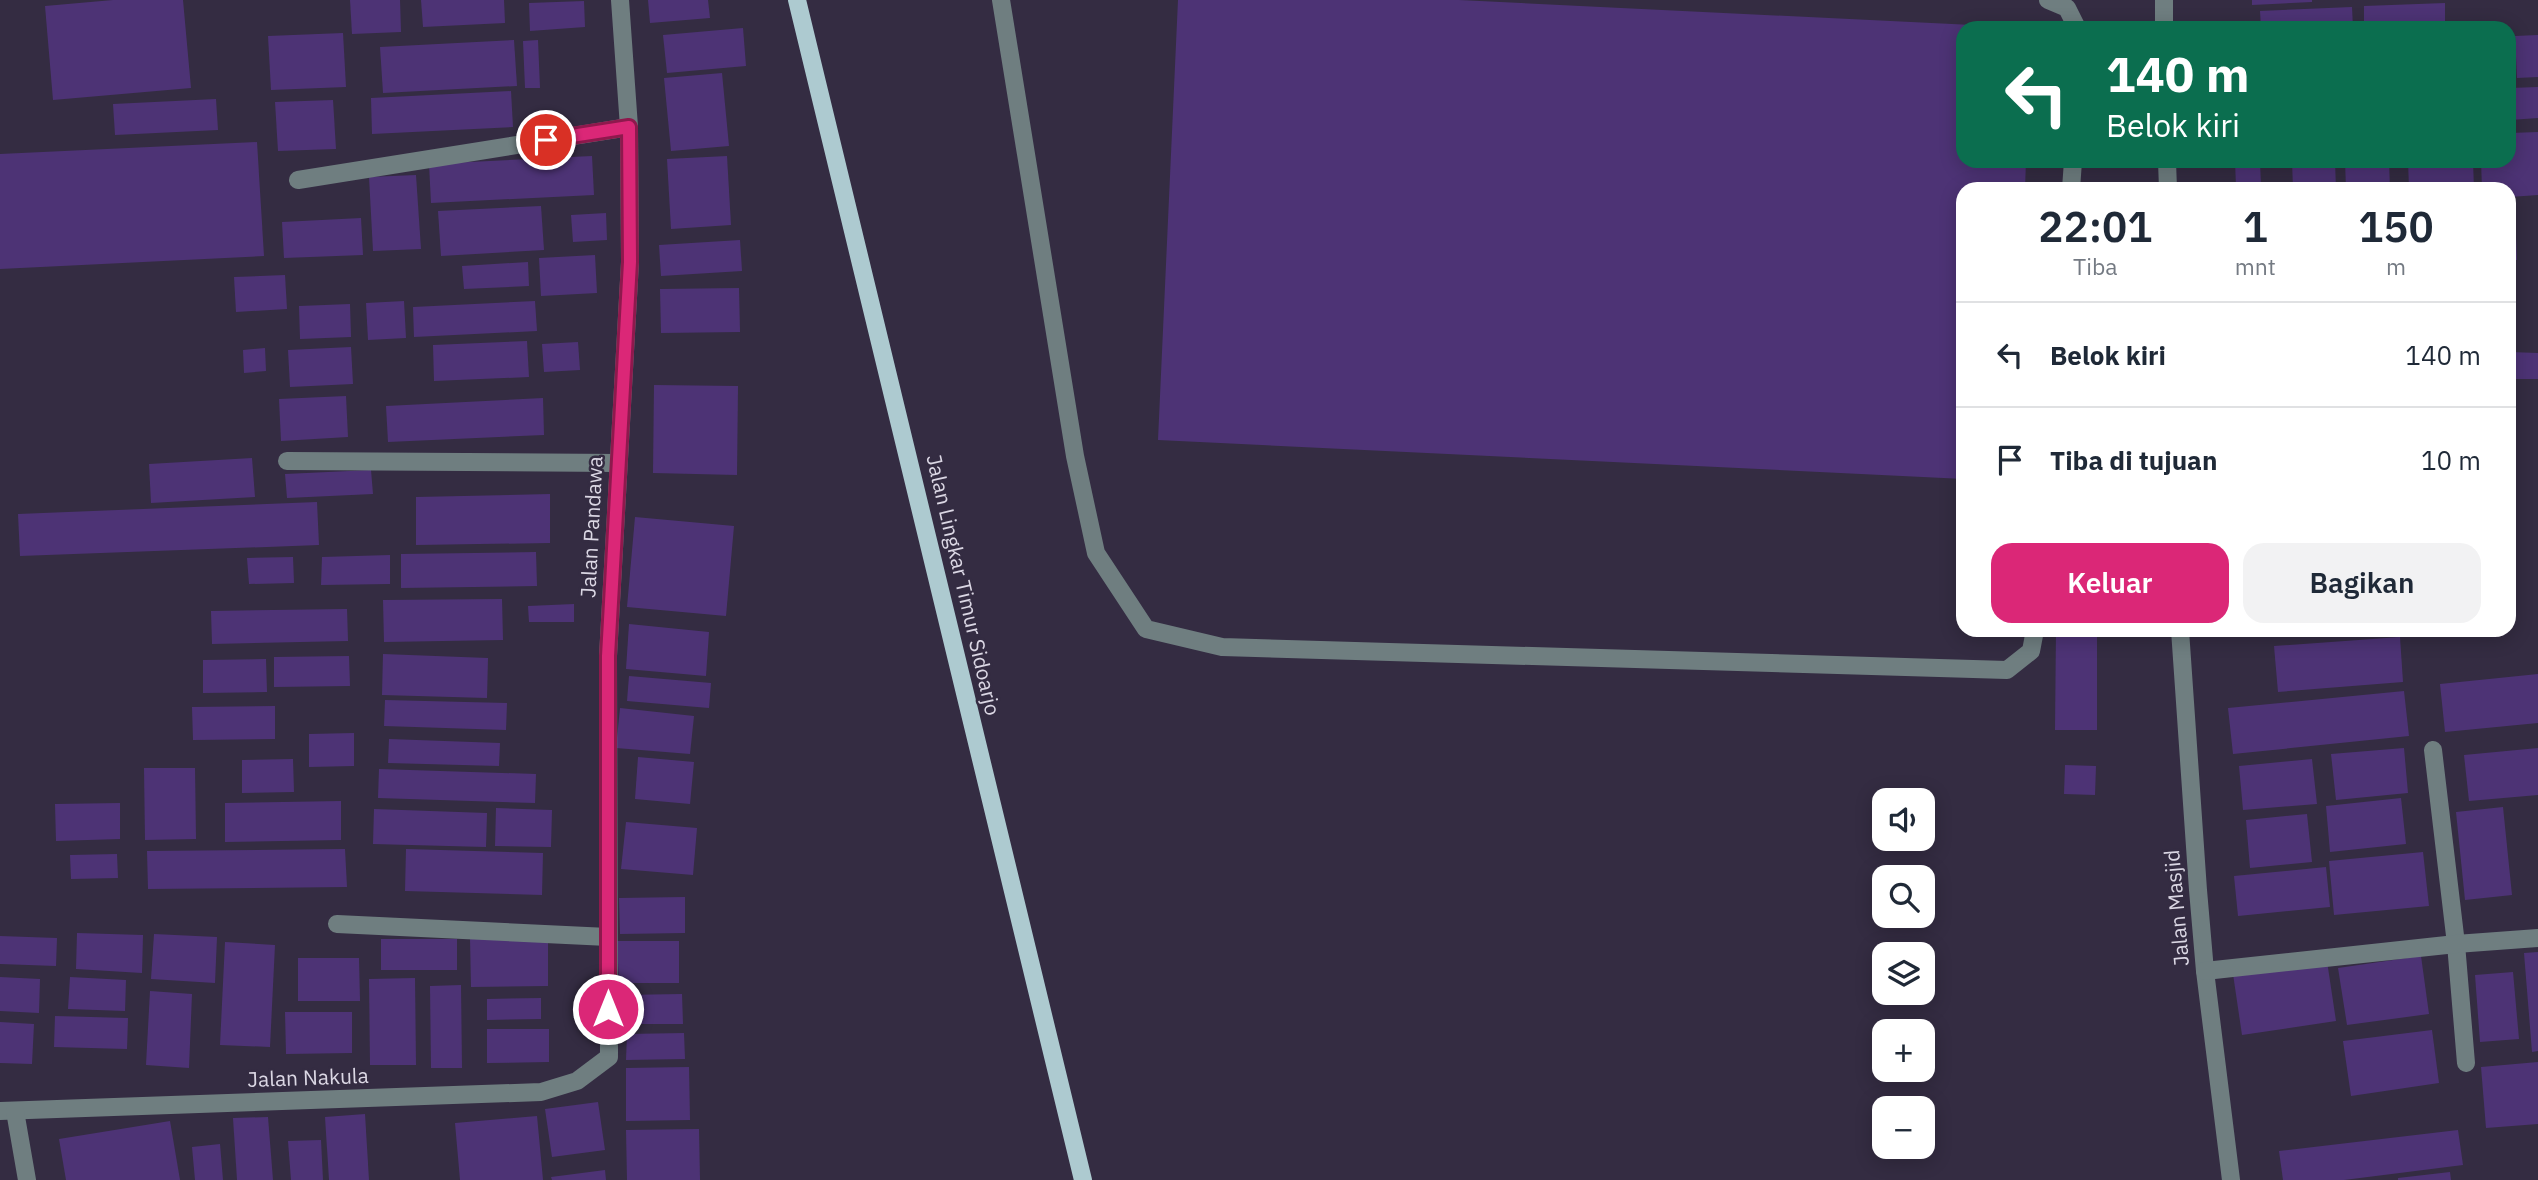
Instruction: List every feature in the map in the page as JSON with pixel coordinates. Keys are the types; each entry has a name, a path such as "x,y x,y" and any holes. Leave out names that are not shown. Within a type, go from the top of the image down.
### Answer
{"main road":[{"name":"Jalan Lingkar Timur Sidoarjo","path":"797,0 1083,1180"}],"street":[{"name":"Jalan Pandawa","path":"609,1057 608,656 630,262 629,127 620,0"},
{"path":"1000,0 1075,456 1096,553 1146,629 1222,647 2007,670 2031,651 2034,637"},
{"path":"2048,0 2067,8 2074,21"},
{"path":"2164,0 2164,21"},
{"path":"298,180 629,127"},
{"path":"287,461 618,463"},
{"name":"Jalan Masjid","path":"2180,637 2205,971 2231,1180"},
{"path":"2433,750 2456,944 2466,1063"},
{"path":"337,924 608,937"},
{"path":"2205,971 2456,944 2538,938"},
{"name":"Jalan Nakula","path":"7,1111 541,1092 577,1081 609,1057"},
{"path":"7,1111 27,1180"}],"building":[{"path":"113,0 183,0 191,88 53,100 45,6"},
{"path":"350,0 400,0 401,32 352,34"},
{"path":"421,0 504,0 505,23 423,27"},
{"path":"648,0 708,0 710,18 650,23"},
{"path":"1178,0 1459,0 1956,24 1956,168 2026,168 2025,182 1956,182 1956,479 1158,440"},
{"path":"2252,0 2312,0 2312,2 2252,5"},
{"path":"584,1 585,27 530,31 529,3"},
{"path":"2445,3 2445,21 2364,21 2364,6"},
{"path":"2352,7 2353,21 2261,21 2260,11"},
{"path":"743,28 746,66 667,73 663,35"},
{"path":"343,33 346,87 271,90 268,36"},
{"path":"2538,35 2538,77 2517,78 2516,36"},
{"path":"514,40 517,86 383,93 380,47"},
{"path":"538,40 540,88 525,88 523,41"},
{"path":"722,73 729,146 671,151 664,78"},
{"path":"2538,87 2538,118 2516,120 2516,88"},
{"path":"511,91 513,127 372,134 371,98"},
{"path":"216,99 218,130 115,135 113,104"},
{"path":"333,100 336,149 278,151 275,102"},
{"path":"2538,132 2538,195 2516,197 2516,182 2482,182 2481,168 2516,168 2516,133"},
{"path":"257,142 264,256 0,269 0,154"},
{"path":"592,156 594,195 431,203 429,164"},
{"path":"727,156 731,225 671,229 667,159"},
{"path":"2235,168 2260,168 2261,182 2236,182"},
{"path":"2292,168 2335,168 2336,182 2293,182"},
{"path":"2345,168 2389,168 2390,182 2346,182"},
{"path":"2408,168 2473,168 2474,182 2409,182"},
{"path":"416,175 421,249 373,251 369,177"},
{"path":"541,206 544,250 441,256 438,211"},
{"path":"606,213 607,240 573,242 571,215"},
{"path":"361,218 363,255 284,258 282,222"},
{"path":"740,240 742,271 661,276 659,245"},
{"path":"595,255 597,293 541,296 539,258"},
{"path":"528,262 529,286 464,289 462,266"},
{"path":"285,275 287,309 236,312 234,277"},
{"path":"739,288 740,332 661,333 660,289"},
{"path":"404,301 406,338 368,340 366,303"},
{"path":"535,301 537,331 414,337 413,307"},
{"path":"350,304 351,337 300,339 299,306"},
{"path":"527,341 529,377 434,381 433,345"},
{"path":"578,342 580,370 544,372 542,344"},
{"path":"351,347 353,384 290,387 288,350"},
{"path":"265,348 266,371 244,373 243,350"},
{"path":"2516,352 2538,353 2538,379 2516,379"},
{"path":"654,385 738,386 737,475 653,473"},
{"path":"346,396 348,437 281,441 279,399"},
{"path":"543,398 544,435 388,442 386,406"},
{"path":"252,458 255,497 151,503 149,464"},
{"path":"371,470 373,494 287,498 285,474"},
{"path":"550,494 550,543 416,545 416,497"},
{"path":"317,502 319,545 20,556 18,514"},
{"path":"635,517 734,526 726,616 627,607"},
{"path":"536,552 537,586 401,588 401,554"},
{"path":"390,555 390,584 321,585 322,557"},
{"path":"293,557 294,583 249,584 247,558"},
{"path":"502,599 503,640 384,642 383,600"},
{"path":"574,604 574,622 529,622 528,606"},
{"path":"347,609 348,641 212,644 211,611"},
{"path":"629,624 709,632 706,676 626,669"},
{"path":"2056,637 2097,637 2097,730 2055,730"},
{"path":"2400,637 2403,682 2278,692 2274,646"},
{"path":"383,654 488,658 487,698 382,695"},
{"path":"349,656 350,686 274,687 274,657"},
{"path":"266,659 267,692 203,693 203,660"},
{"path":"2538,674 2538,723 2445,732 2440,684"},
{"path":"629,676 711,683 709,708 627,701"},
{"path":"2404,691 2409,736 2233,754 2228,708"},
{"path":"385,700 507,703 506,730 384,726"},
{"path":"275,706 275,739 193,740 192,707"},
{"path":"620,708 694,716 690,754 616,748"},
{"path":"354,733 354,766 309,767 309,734"},
{"path":"389,739 500,743 499,766 388,763"},
{"path":"2404,748 2408,793 2336,800 2331,754"},
{"path":"2538,748 2538,795 2469,801 2464,755"},
{"path":"638,757 694,762 690,804 635,799"},
{"path":"293,759 294,792 242,793 242,760"},
{"path":"2312,759 2317,804 2243,810 2239,766"},
{"path":"2065,765 2096,766 2095,795 2064,794"},
{"path":"144,768 195,768 196,839 145,840"},
{"path":"379,769 536,774 535,803 378,798"},
{"path":"2401,798 2406,844 2330,852 2326,806"},
{"path":"341,801 341,840 225,842 225,803"},
{"path":"120,803 120,839 56,841 55,804"},
{"path":"2503,807 2512,895 2465,900 2456,812"},
{"path":"496,808 552,810 551,847 495,846"},
{"path":"374,809 487,813 486,847 373,844"},
{"path":"2307,814 2312,862 2250,868 2246,820"},
{"path":"626,822 697,828 693,875 621,869"},
{"path":"345,849 347,887 148,889 147,851"},
{"path":"406,849 543,853 542,895 405,891"},
{"path":"2423,852 2429,906 2334,915 2329,861"},
{"path":"117,854 118,878 71,879 70,855"},
{"path":"2326,867 2330,907 2238,916 2234,876"},
{"path":"685,897 685,933 620,934 619,898"},
{"path":"77,933 143,935 142,973 76,969"},
{"path":"154,934 217,937 215,983 151,979"},
{"path":"0,936 57,938 56,966 0,964"},
{"path":"470,938 548,938 548,986 471,987"},
{"path":"381,939 457,939 457,970 381,970"},
{"path":"617,941 679,941 679,983 619,983"},
{"path":"225,942 275,945 270,1047 220,1045"},
{"path":"2538,952 2538,1051 2532,1052 2524,953"},
{"path":"2421,956 2429,1014 2347,1025 2338,968"},
{"path":"298,958 359,958 360,1001 298,1001"},
{"path":"2327,961 2336,1021 2242,1035 2233,974"},
{"path":"2513,972 2519,1039 2480,1042 2475,975"},
{"path":"0,977 40,979 39,1013 0,1011"},
{"path":"70,977 126,980 125,1011 68,1009"},
{"path":"415,978 416,1065 370,1065 369,979"},
{"path":"461,985 462,1068 431,1068 430,986"},
{"path":"150,991 192,994 189,1068 146,1065"},
{"path":"682,994 683,1024 623,1024 622,995"},
{"path":"541,998 541,1019 487,1020 487,999"},
{"path":"285,1012 352,1012 352,1053 286,1054"},
{"path":"55,1016 128,1018 127,1049 54,1047"},
{"path":"0,1022 34,1024 32,1064 0,1063"},
{"path":"487,1029 549,1029 549,1062 487,1063"},
{"path":"2432,1030 2439,1083 2351,1096 2343,1041"},
{"path":"684,1033 685,1059 626,1060 627,1034"},
{"path":"2538,1062 2538,1124 2486,1128 2481,1067"},
{"path":"689,1067 690,1120 626,1121 626,1068"},
{"path":"598,1102 605,1150 552,1157 545,1109"},
{"path":"365,1114 369,1180 329,1180 325,1117"},
{"path":"537,1116 543,1180 460,1180 455,1123"},
{"path":"268,1117 273,1180 237,1180 233,1118"},
{"path":"170,1121 180,1180 66,1180 59,1139"},
{"path":"699,1129 700,1180 627,1180 626,1130"},
{"path":"2458,1130 2463,1165 2344,1180 2283,1180 2279,1151"},
{"path":"321,1140 323,1180 291,1180 288,1141"},
{"path":"220,1144 223,1180 195,1180 192,1147"},
{"path":"605,1170 606,1180 552,1180 551,1177"},
{"path":"2450,1172 2451,1180 2398,1180 2398,1178"}],"route":[{"path":"546,140 629,127 630,262 608,656 608,1009"}]}
